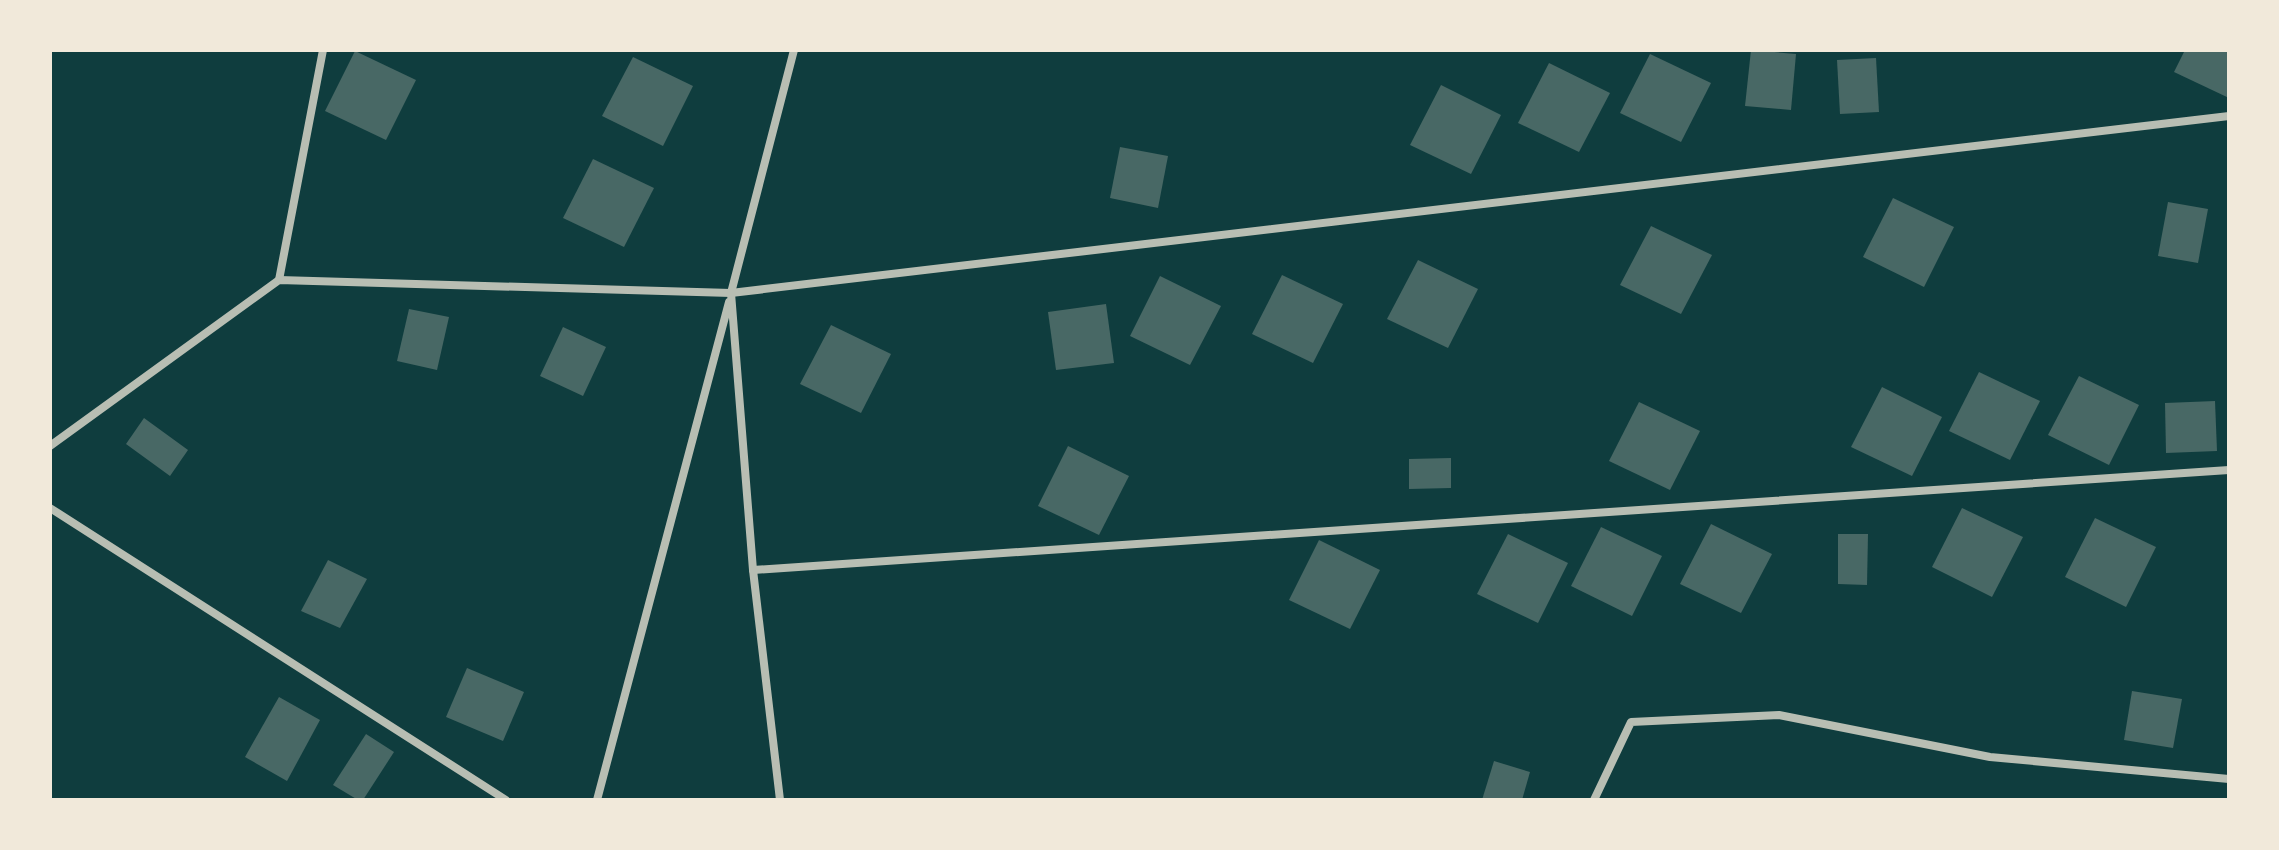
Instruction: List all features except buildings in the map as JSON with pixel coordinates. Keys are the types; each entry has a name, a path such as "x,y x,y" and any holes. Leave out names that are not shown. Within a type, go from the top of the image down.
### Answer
{"street":[{"path":"279,280 323,50"},
{"path":"597,800 794,50"},
{"path":"50,446 279,280 731,293 2229,116"},
{"path":"731,293 753,570 780,800"},
{"path":"753,570 2229,470"},
{"path":"50,508 506,800"},
{"path":"1594,800 1631,722 1779,715 1990,757 2229,779"}]}
